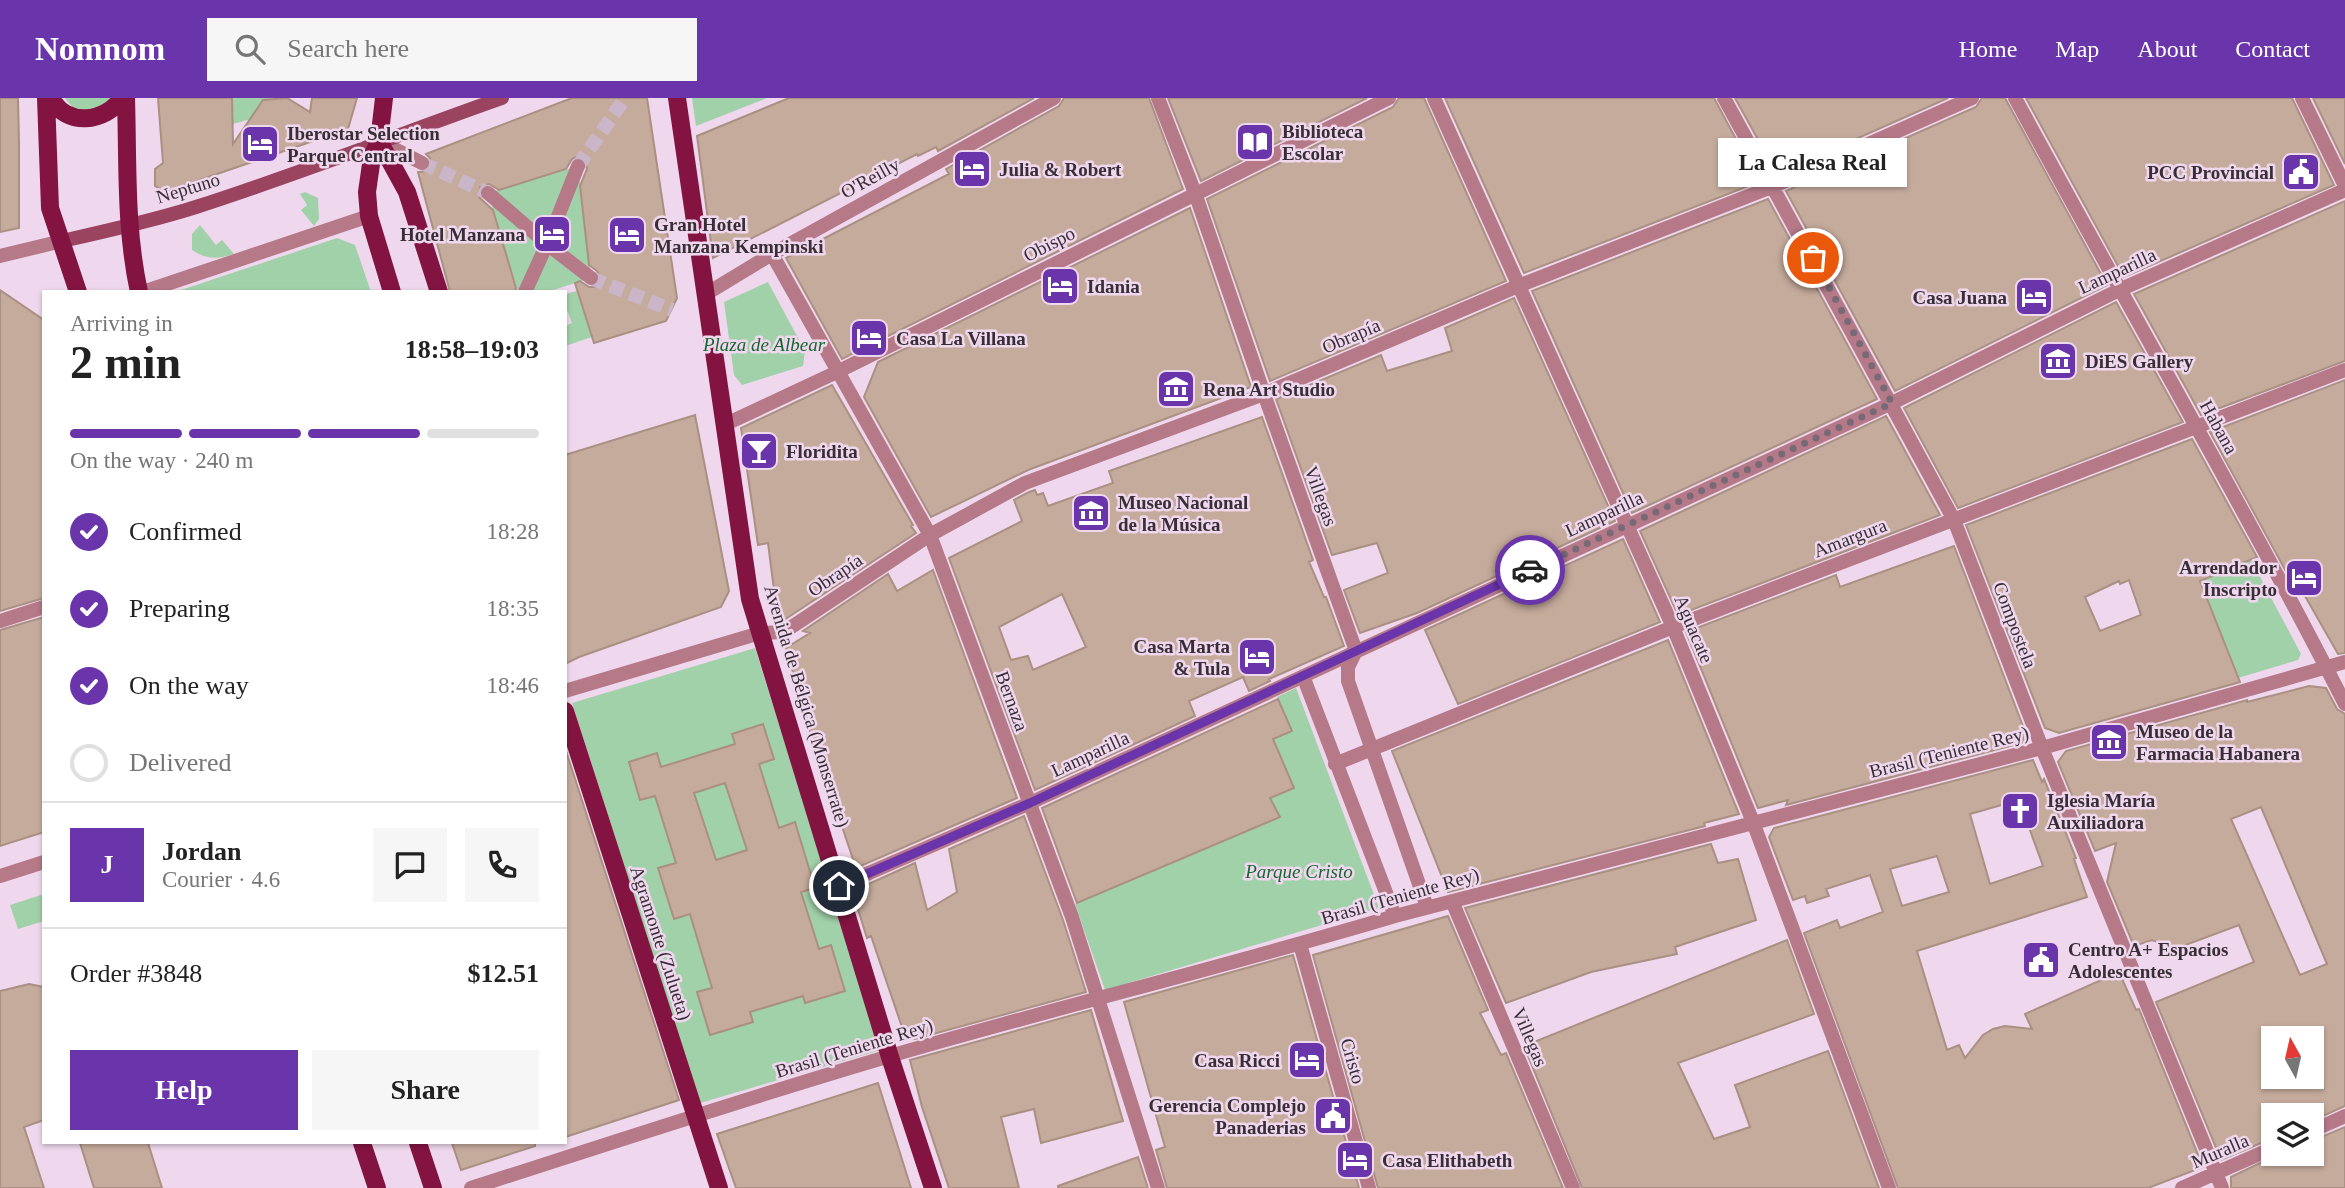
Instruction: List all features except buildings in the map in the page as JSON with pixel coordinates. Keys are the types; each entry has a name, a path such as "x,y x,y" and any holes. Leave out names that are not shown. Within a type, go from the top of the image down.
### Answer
{"main road":[{"path":"48,98 62,112 74,118 88,119 101,117 124,98"},
{"path":"48,98 50,208 77,290"},
{"path":"124,98 129,225 132,259 140,290"},
{"path":"384,98 379,141 372,157 367,192 369,216 391,290"},
{"name":"Neptuno","path":"62,241 129,225 244,191 502,98"},
{"name":"Avenida de Bélgica (Monserrate)","path":"677,98 750,599 933,1188"},
{"path":"379,141 407,192 438,290"},
{"name":"Agramonte (Zulueta)","path":"567,716 719,1188"},
{"path":"362,1144 377,1188"},
{"path":"418,1144 430,1185"}],"street":[{"name":"O'Reilly","path":"706,294 772,254 1054,98"},
{"name":"Villegas","path":"1158,98 1195,193 1356,650"},
{"name":"Obispo","path":"726,424 837,372 1389,98"},
{"name":"Aguacate","path":"1434,98 1673,627 1753,822 1889,1188"},
{"name":"Compostela","path":"1724,98 1954,520 2042,748 2219,1181"},
{"name":"Obrapía","path":"567,690 760,633 784,632 930,534 1025,483 1264,394 1518,286 1774,186 1972,98"},
{"name":"Habana","path":"2015,98 2119,290 2198,428 2345,704"},
{"path":"2302,98 2345,188"},
{"path":"379,141 422,163"},
{"path":"525,290 547,244 578,166"},
{"name":"Lamparilla","path":"839,886 1030,803 1298,679 1626,524 1892,403 2119,290 2345,188"},
{"path":"488,193 591,278"},
{"path":"147,290 369,216"},
{"name":"Neptuno","path":"0,256 62,241"},
{"name":"Bernaza","path":"772,254 930,534 1072,916 1158,1188"},
{"name":"Amargura","path":"1335,764 1673,627 2345,370"},
{"path":"0,621 42,608"},
{"path":"1356,650 1348,667 1348,681 1427,907"},
{"name":"Brasil (Teniente Rey)","path":"471,1188 890,1056 1427,907 2042,748 2345,662"},
{"path":"1298,679 1395,916"},
{"path":"0,876 42,863"},
{"name":"Villegas","path":"1452,901 1573,1188"},
{"name":"Cristo","path":"1300,944 1369,1188"},
{"path":"2324,1126 2345,1116"},
{"name":"Muralla","path":"2182,1188 2219,1181 2261,1155"}],"green space":[{"path":"65,98 113,98 93,112 74,109"},
{"path":"232,98 274,98 263,100 261,116 233,124"},
{"path":"692,98 767,98 696,126"},
{"path":"578,166 591,278 553,290 517,290 488,193"},
{"path":"305,192 318,198 319,219 314,226 301,210 307,205 300,194"},
{"path":"200,225 216,245 222,240 234,254 213,258 192,250 192,234"},
{"path":"337,238 355,245 370,290 181,290"},
{"name":"Plaza de Albear","path":"768,282 805,351 803,366 742,385 734,375 724,302"},
{"path":"577,291 592,337 567,345 567,325 572,323 567,310 567,294"},
{"path":"2251,560 2301,654 2298,660 2238,678 2200,581"},
{"path":"755,648 881,1050 700,1103 572,703"},
{"name":"Parque Cristo","path":"1296,688 1379,908 1105,990 1075,904 1280,817 1270,798 1294,787 1273,739 1292,730 1277,697"},
{"path":"42,895 42,922 18,929 10,905"}],"tunnel":[{"path":"578,166 625,98"},
{"path":"422,163 488,193"},
{"path":"591,278 672,310"}],"way so far":[{"path":"1530,570 1892,403 1813,258"}],"place":[{"name":"Biblioteca Escolar","path":"1255,142"},
{"name":"Iberostar Selection Parque Central","path":"260,144"},
{"name":"Julia & Robert","path":"972,169"},
{"name":"PCC Provincial","path":"2301,172"},
{"name":"Hotel Manzana","path":"552,234"},
{"name":"Gran Hotel Manzana Kempinski","path":"627,235"},
{"name":"La Calesa Real","path":"1813,258"},
{"name":"Idania","path":"1060,286"},
{"name":"Casa Juana","path":"2034,297"},
{"name":"Casa La Villana","path":"869,338"},
{"name":"DiES Gallery","path":"2058,361"},
{"name":"Rena Art Studio","path":"1176,389"},
{"name":"Floridita","path":"759,451"},
{"name":"Museo Nacional de la Música","path":"1091,513"},
{"name":"Arrendador Inscripto","path":"2304,578"},
{"name":"Casa Marta & Tula","path":"1257,657"},
{"name":"Museo de la Farmacia Habanera","path":"2109,742"},
{"name":"Iglesia María Auxiliadora","path":"2020,811"},
{"name":"Centro A+ Espacios Adolescentes","path":"2041,960"},
{"name":"Casa Ricci","path":"1307,1060"},
{"name":"Gerencia Complejo Panaderias","path":"1333,1116"},
{"name":"Casa Elithabeth","path":"1355,1160"}],"route":[{"path":"839,886 1030,803 1530,570"}]}
